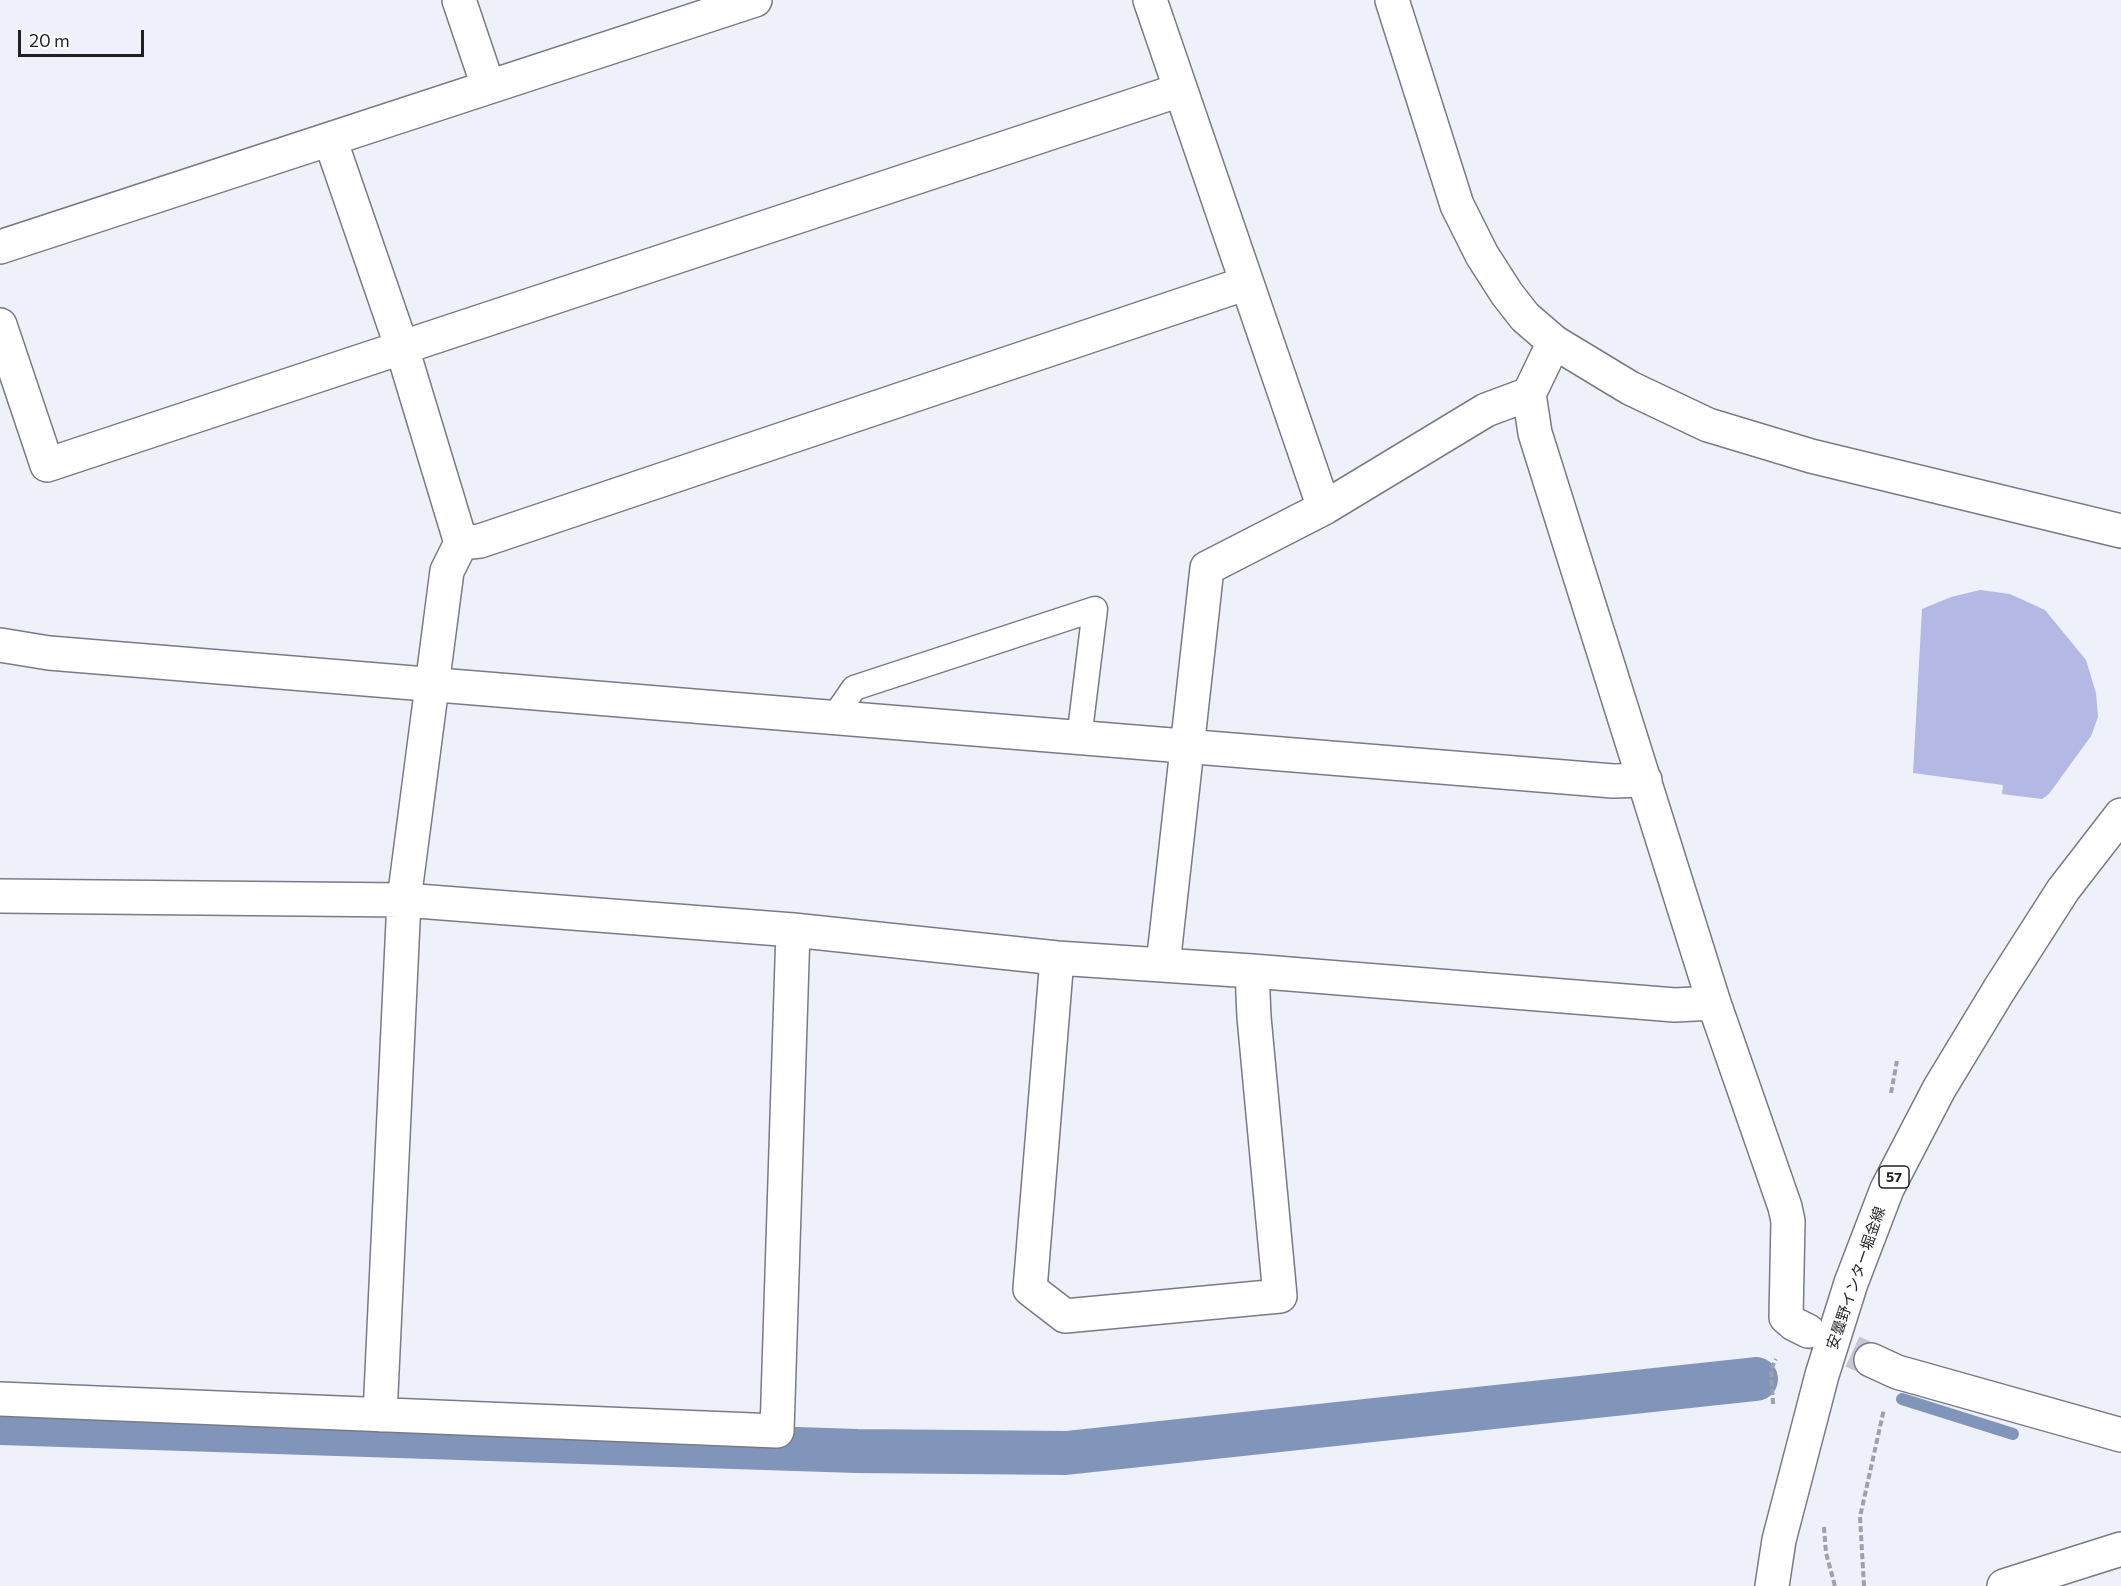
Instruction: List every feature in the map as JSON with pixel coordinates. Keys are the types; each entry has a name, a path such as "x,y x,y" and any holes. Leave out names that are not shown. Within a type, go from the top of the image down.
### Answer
{"street":[{"path":"459,0 488,86"},
{"path":"1150,0 1324,508"},
{"path":"1392,0 1457,205 1482,255 1506,294 1525,317 1554,342 1630,388 1708,425 1811,456 2121,531"},
{"path":"0,247 738,3"},
{"path":"0,325 47,465 1180,90"},
{"path":"330,139 402,348 461,543 447,571 404,900 380,1415"},
{"path":"461,543 480,541 1247,283"},
{"path":"1554,342 1529,394 1535,433 1714,1003 1786,1214 1788,1232 1786,1317 1794,1324 1808,1330"},
{"path":"1163,965 1207,568 1324,508 1486,410 1529,394"},
{"path":"0,645 49,653 1187,748 1613,781 1645,780"},
{"name":"安曇野インター堀金線","path":"1772,1586 1779,1540 1822,1375 1851,1283 1887,1189 1939,1089 1999,990 2063,890 2121,815"},
{"path":"0,896 404,900 793,930 1057,958 1252,971 1675,1005 1714,1003"},
{"path":"0,1399 777,1431 793,930"},
{"path":"1057,958 1030,1289 1065,1316 1280,1296 1254,1017 1252,971"},
{"path":"1884,1366 2121,1435"},
{"path":"2004,1586 2121,1549"}],"lane":[{"path":"834,717 854,688 1095,609 1079,739"}],"path":[{"path":"1890,1101 1897,1061"},
{"path":"1864,1586 1860,1517 1889,1388 1884,1366"},
{"path":"1771,1369 1773,1405"},
{"path":"1823,1517 1826,1553 1835,1586"}],"building":[{"path":"1980,590 2010,594 2045,610 2086,660 2096,693 2098,717 2091,736 2049,794 2042,799 2002,794 2003,785 1913,773 1922,609 1951,597"}],"waterway":[{"path":"0,1423 857,1451 1066,1453 1756,1379"},
{"path":"1902,1399 2013,1434"}],"tunnel":[{"path":"1808,1331 1871,1360"}]}
